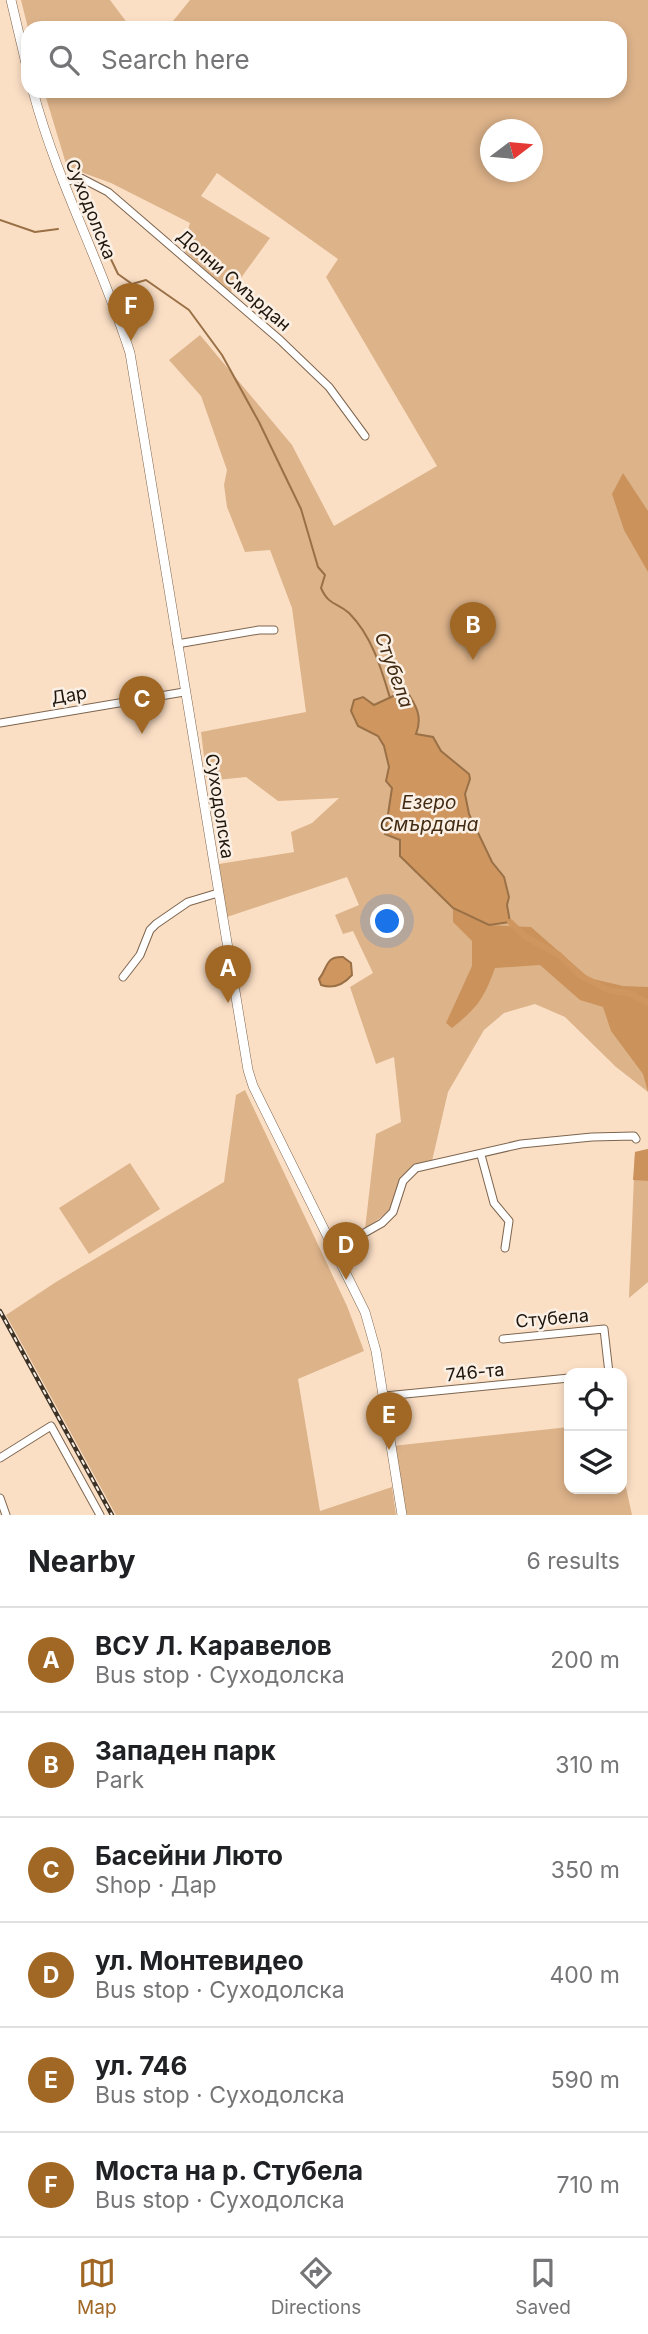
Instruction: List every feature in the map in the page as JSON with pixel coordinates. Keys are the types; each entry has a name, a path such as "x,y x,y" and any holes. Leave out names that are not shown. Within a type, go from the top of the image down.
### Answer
{"street":[{"path":"11,0 21,42"},
{"name":"Суходолска","path":"35,98 45,137 130,353 242,1040 253,1086 359,1296 370,1324 402,1515"},
{"name":"Долни Смърдан","path":"63,182 81,178 108,192 280,340 335,394 365,436"},
{"path":"177,644 274,630"},
{"name":"Дар","path":"0,723 184,692"},
{"path":"123,977 140,955 150,930 175,909 218,893"},
{"path":"336,1250 382,1223 393,1212 403,1181 410,1172 521,1144 592,1137 634,1136 636,1139"},
{"path":"481,1155 494,1203 509,1221 505,1248"},
{"name":"Стубела","path":"503,1339 604,1329 608,1368"},
{"name":"746-та","path":"384,1396 564,1378"},
{"path":"0,1458 51,1426 100,1515"},
{"path":"0,1498 6,1515"}],"shaded area":[{"path":"21,0 110,0 126,21 26,21"},
{"path":"190,0 648,0 648,1092 616,1067 565,1017 535,1004 504,1013 484,1030 448,1092 432,1161 408,1171 401,1180 393,1208 365,1229 376,1134 401,1122 394,1057 376,1064 350,987 373,973 353,931 343,934 335,915 359,905 347,877 227,917 219,864 294,852 291,832 312,823 339,798 278,801 246,777 207,781 201,732 306,712 292,608 270,550 245,552 227,507 224,485 227,470 201,396 169,360 200,335 292,445 334,526 437,466 326,277 338,259 217,173 201,196 270,238 230,293 182,249 190,223 111,183 67,167 46,98 627,98 627,21 173,21"},
{"path":"623,473 648,511 648,572 624,530 612,494"},
{"path":"453,908 489,925 531,927 589,978 623,986 648,987 648,1092 643,1074 611,1031 603,1007 580,1000 540,965 495,968 483,995 468,1015 452,1028 446,1023 472,966 472,941 453,922"},
{"path":"245,1090 347,1306 364,1351 298,1379 320,1511 392,1487 396,1515 116,1515 6,1315 56,1282 224,1182 236,1095"},
{"path":"648,1149 648,1282 629,1298 635,1152"},
{"path":"648,1149 648,1181 633,1180 635,1152"},
{"path":"130,1163 160,1209 89,1254 59,1208"},
{"path":"564,1428 564,1494 627,1492 632,1515 402,1515 392,1446"}],"water":[{"name":"Езеро Смърдана","path":"406,690 417,711 419,722 416,734 433,737 441,751 469,774 465,794 469,814 492,862 504,877 509,897 507,905 510,922 489,925 453,908 400,856 400,840 385,834 392,788 386,781 389,767 384,746 378,736 358,726 351,711 354,700 363,697 374,705"},
{"path":"343,957 351,963 352,975 338,985 321,985 319,979 330,961"}],"waterway":[{"name":"Стубела","path":"0,220 35,232 58,229"},
{"name":"Стубела","path":"108,253 118,274 132,284 146,280 189,310 222,355 259,422 301,509 318,567 325,575 321,588 327,598 349,613 364,632 375,653 390,698"},
{"name":"Стубела","path":"510,922 526,937 559,955 581,976 608,990 631,994 648,1003"}],"railway":[{"path":"0,1311 112,1515"}],"place":[{"name":"Моста на р. Стубела","path":"131,341"},
{"name":"Западен парк","path":"473,660"},
{"name":"Басейни Люто","path":"142,734"},
{"name":"ВСУ Л. Каравелов","path":"228,1003"},
{"name":"ул. Монтевидео","path":"346,1280"},
{"name":"ул. 746","path":"389,1450"}]}
